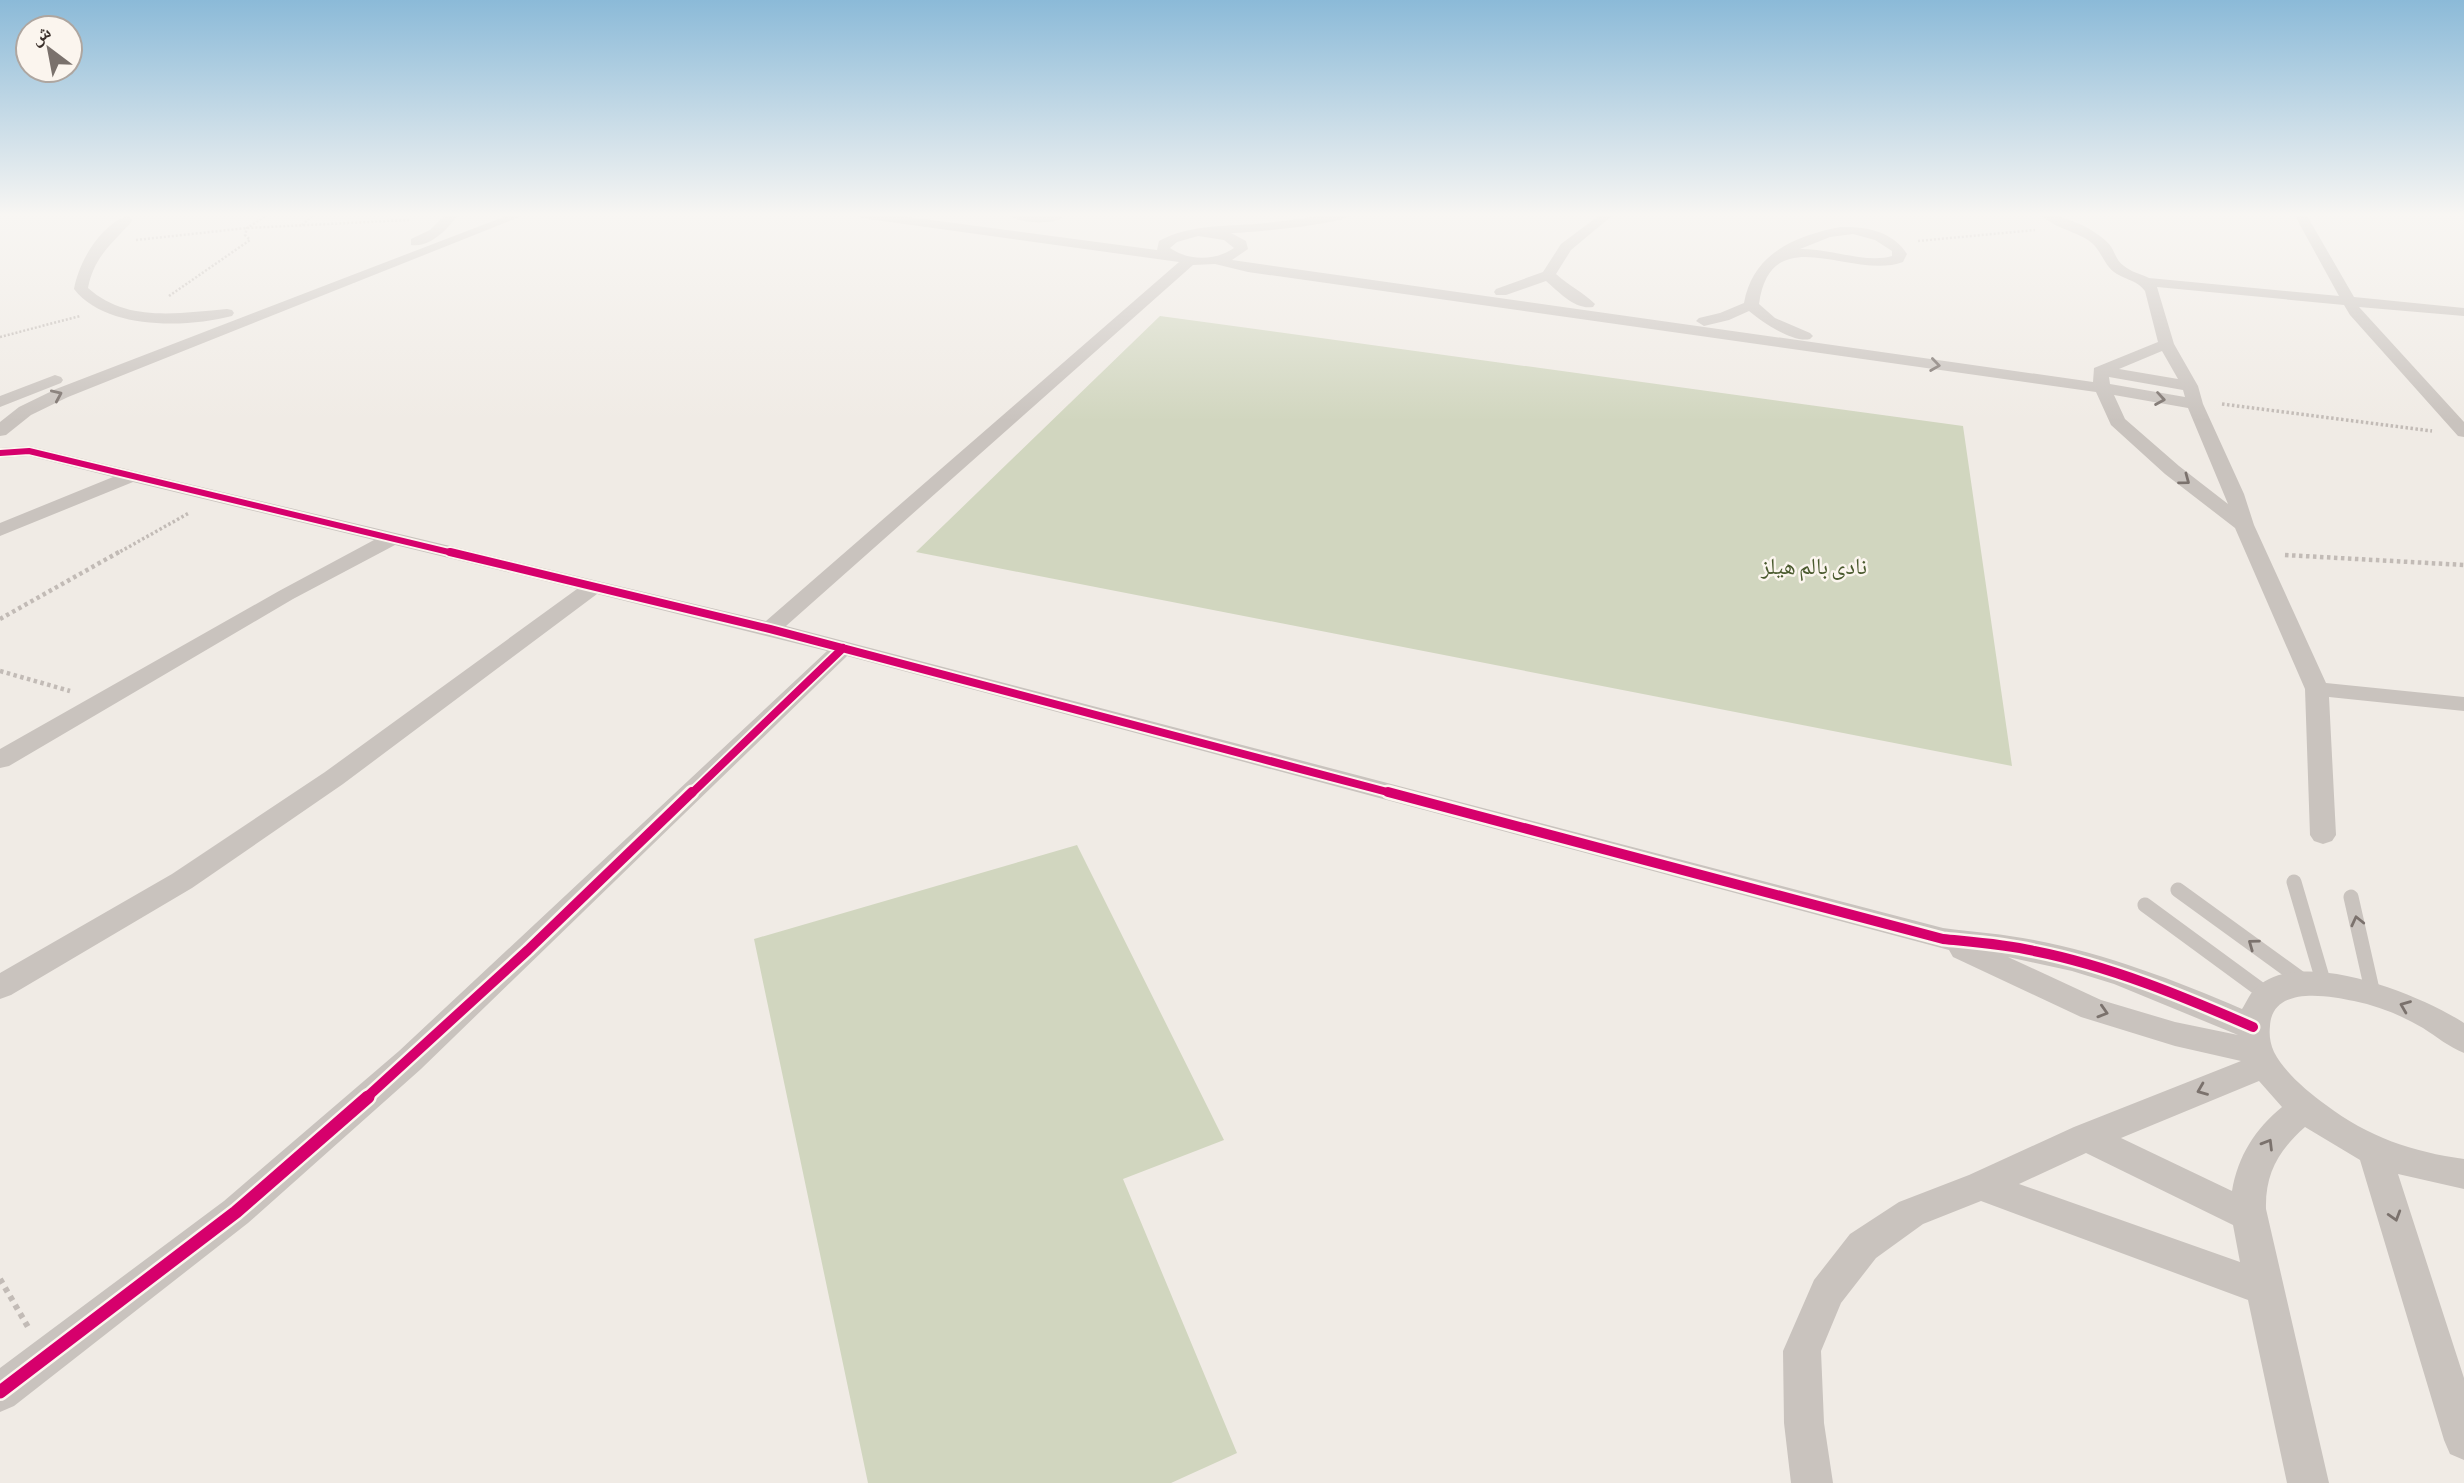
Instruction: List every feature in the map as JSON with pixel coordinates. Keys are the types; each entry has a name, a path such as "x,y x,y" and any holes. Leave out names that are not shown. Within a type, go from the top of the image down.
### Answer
{"street":[{"path":"82,283 81,289 91,300 108,309 142,317 227,313"},
{"path":"0,402 307,283"},
{"path":"3,426 37,405 152,356 341,283"},
{"path":"769,629 1156,283"},
{"path":"1370,283 2096,376 2193,397"},
{"path":"1447,283 1805,336 2060,366"},
{"path":"1501,292 1525,283"},
{"path":"1557,283 1571,295 1588,304"},
{"path":"1751,305 1754,283"},
{"path":"2144,283 2149,286 2352,306 2464,312"},
{"path":"2339,283 2352,306 2464,432"},
{"path":"2149,286 2166,344 2193,397 2235,495 2244,525 2317,690 2323,835"},
{"path":"1704,321 1724,317 1751,305"},
{"path":"1751,305 1770,321 1805,336"},
{"path":"2352,306 2464,325"},
{"path":"142,317 154,332"},
{"path":"2096,376 2166,344"},
{"path":"2096,376 2117,421 2172,470 2244,525"},
{"path":"3,426 24,430 31,439 29,451"},
{"path":"0,453 29,451 594,586 843,648 1943,939 2042,952 2123,974 2186,997 2259,1048 2282,1087 2337,1132 2374,1151 2421,1167 2464,1174"},
{"path":"0,530 133,475"},
{"path":"0,760 275,601 393,538"},
{"path":"0,987 204,866 334,778 594,586"},
{"path":"0,1392 236,1212 410,1060 843,648"},
{"path":"2317,690 2464,704"},
{"path":"1943,939 2092,1009 2175,1034 2259,1048"},
{"path":"2259,1048 2260,1004 2280,990 2316,984 2373,994 2413,1009 2464,1040"},
{"path":"1812,1483 1804,1423 1802,1350 1827,1292 1863,1246 1911,1213 1981,1186 2086,1137 2259,1048"},
{"path":"2305,1108 2276,1129 2255,1164 2249,1191 2249,1216 2308,1483"},
{"path":"2086,1137 2249,1216"},
{"path":"2374,1151 2464,1440"},
{"path":"1981,1186 2264,1288"}],"lane":[{"path":"2294,882 2316,984"},
{"path":"2178,890 2316,984"},
{"path":"2351,897 2373,994"},
{"path":"2145,905 2269,996"}],"path":[{"path":"142,317 189,283"},
{"path":"0,337 108,309"},
{"path":"2193,397 2437,432"},
{"path":"0,619 219,496"},
{"path":"2256,553 2464,565"},
{"path":"0,671 103,701"},
{"path":"0,1279 46,1358"}],"green space":[{"name":"نادى بالم هيلز","path":"1160,316 1963,426 2012,766 916,552"},
{"path":"1077,845 1224,1140 1123,1179 1237,1453 1171,1483 868,1483 754,939"}],"cycle path":[{"path":"0,453 29,451 770,629 1943,939 2045,953 2150,985 2253,1027"},
{"path":"0,1392 236,1212 410,1060 843,648"}]}
